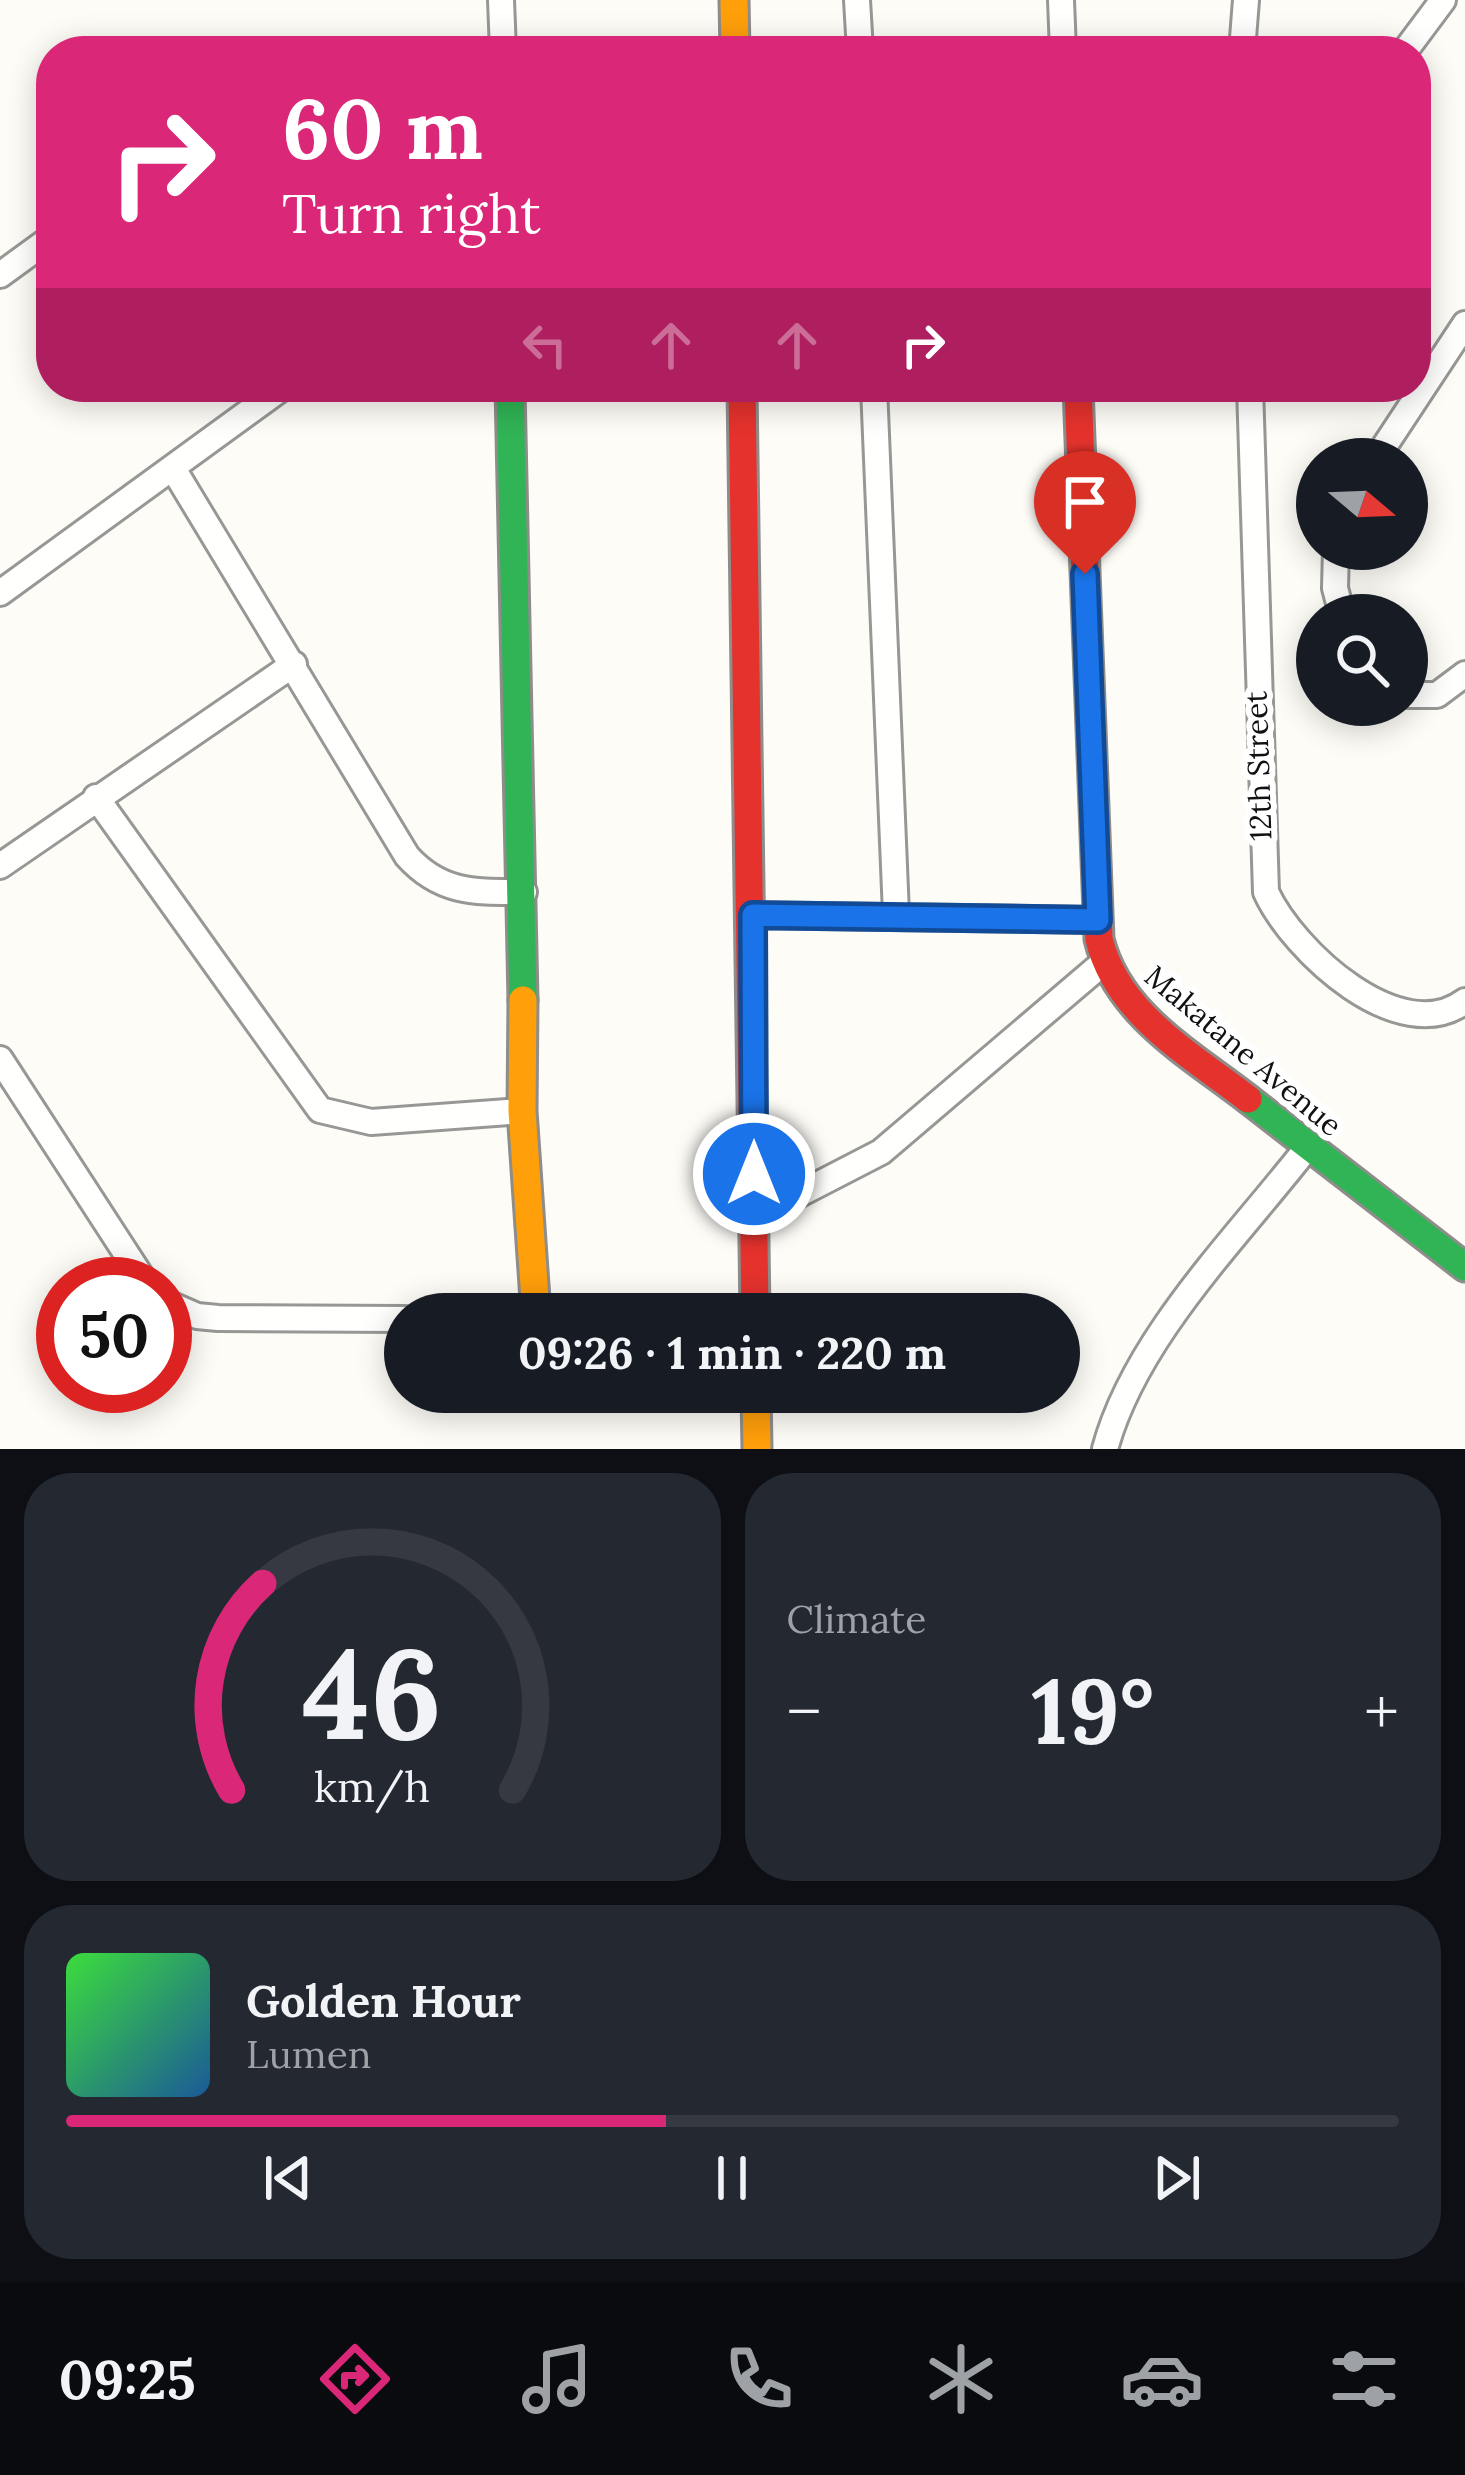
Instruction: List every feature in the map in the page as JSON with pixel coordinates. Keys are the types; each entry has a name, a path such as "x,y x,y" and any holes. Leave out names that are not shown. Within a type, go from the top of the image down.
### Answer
{"street":[{"path":"501,0 502,36"},
{"path":"734,0 735,36"},
{"path":"857,0 859,36"},
{"path":"1061,0 1063,36"},
{"path":"1243,36 1246,0"},
{"path":"1416,36 1443,0"},
{"path":"0,275 36,249"},
{"path":"1431,376 1465,324"},
{"path":"0,593 263,402"},
{"path":"510,402 524,892 522,1111 535,1293"},
{"path":"742,402 755,1293"},
{"path":"875,402 896,914"},
{"name":"Makatane Avenue","path":"1079,402 1103,963 1118,991 1143,1018 1465,1268"},
{"name":"12th Street","path":"1251,402 1267,892 1294,934 1334,971 1387,1009 1425,1016 1465,1001"},
{"path":"1390,438 1414,402"},
{"path":"174,470 419,870 437,884 470,892 524,892"},
{"path":"0,866 294,664"},
{"path":"1428,695 1438,695 1465,674"},
{"path":"96,797 320,1110 371,1122 522,1111"},
{"path":"753,915 1098,920"},
{"path":"754,1217 881,1152 1103,963"},
{"path":"0,1059 128,1257"},
{"path":"1105,1449 1120,1400 1141,1360 1306,1149"},
{"path":"192,1314 384,1319"},
{"path":"756,1413 757,1449"}],"traffic: fast":[{"path":"510,402 523,1000"},
{"path":"1248,1099 1465,1267"}],"traffic: slow":[{"path":"734,0 735,36"},
{"path":"523,1000 522,1111 535,1293"},
{"path":"756,1413 757,1449"}],"traffic: jam":[{"path":"742,402 755,1293"},
{"path":"1079,402 1099,939 1108,966 1139,1011 1248,1099"}],"route":[{"path":"754,1174 753,915 1098,920 1085,574"}]}
